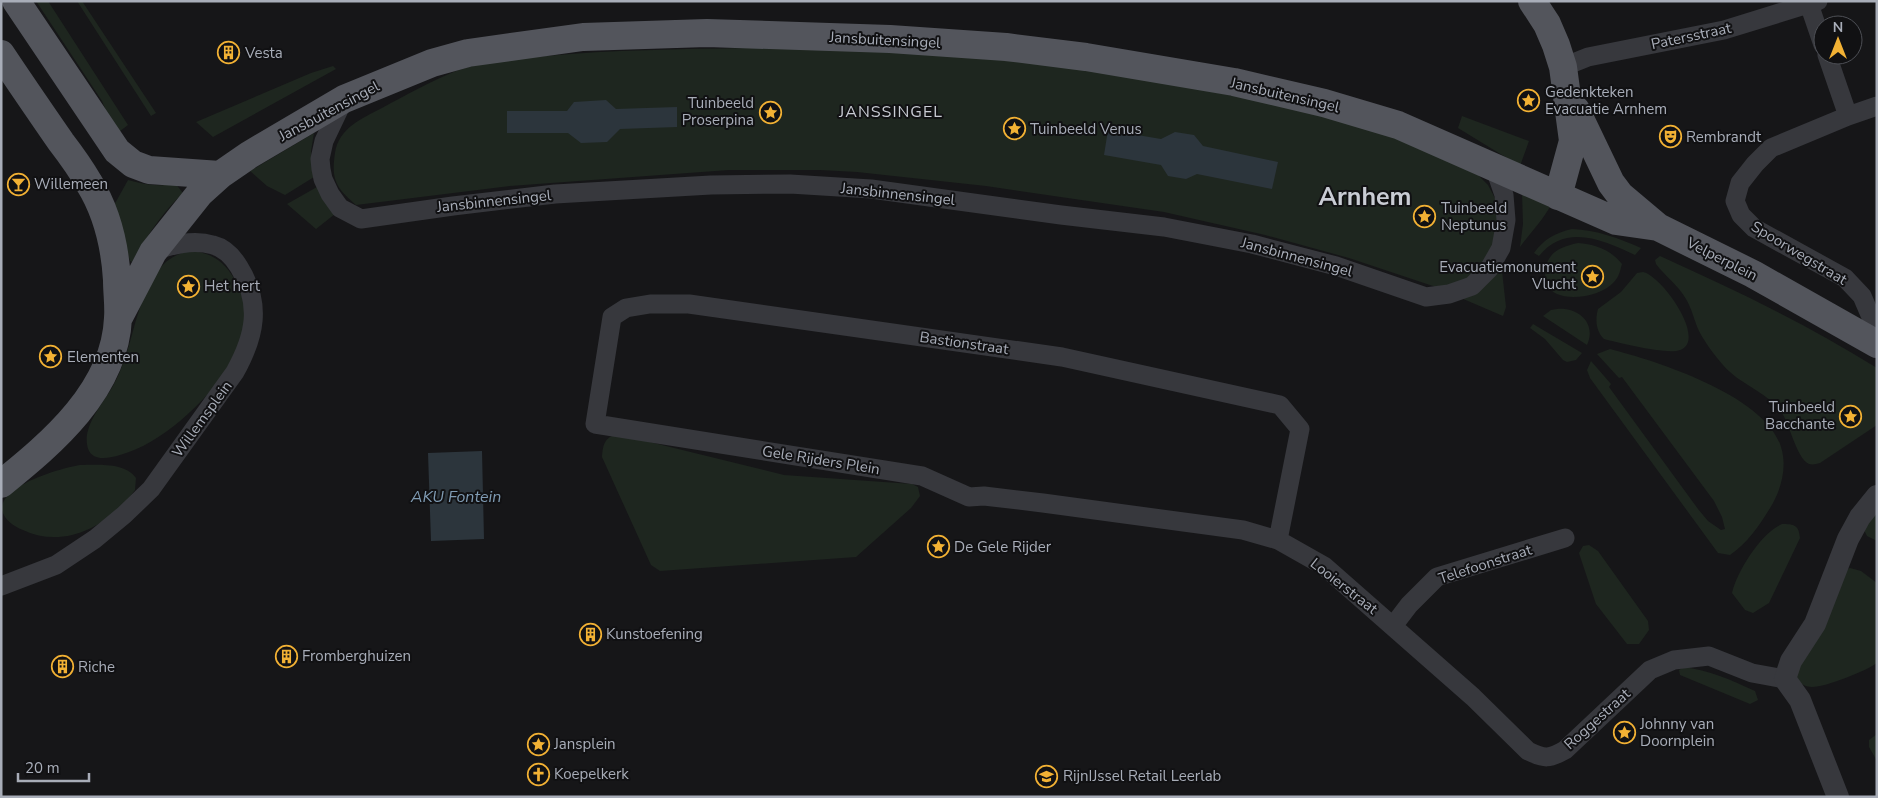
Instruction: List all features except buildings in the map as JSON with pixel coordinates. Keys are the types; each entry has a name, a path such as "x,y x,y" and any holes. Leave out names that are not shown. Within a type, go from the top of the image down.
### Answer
{"main road":[{"path":"16,1 115,149 133,164 149,170 220,176"},
{"path":"1532,1 1547,24 1556,45 1564,77 1573,141 1558,196"},
{"name":"Jansbuitensingel","path":"152,252 200,193 220,176 249,155 344,99 441,60 468,54 582,37 707,33 890,39 1006,47 1086,57 1279,92 1324,103 1398,125 1558,196"},
{"path":"1,54 90,183 102,208 115,259 118,319 113,345 104,372 91,395 50,442 1,484"},
{"path":"1564,77 1611,183 1620,195 1658,227"},
{"name":"Velperplein","path":"1558,196 1616,221 1658,227 1753,274 1877,344"},
{"path":"118,319 152,252"}],"street":[{"name":"Patersstraat","path":"1564,77 1588,57 1724,30 1813,3"},
{"path":"1830,65 1848,116"},
{"name":"Jansbinnensingel","path":"344,99 324,141 320,159 321,169 323,179 330,194 340,208 361,220 444,207 555,194 692,186 790,184 871,188 1060,215 1164,227 1243,242 1336,266 1426,298 1449,294 1472,286 1489,269 1501,248 1506,220 1504,195 1496,169"},
{"name":"Spoorwegstraat","path":"1877,106 1771,148 1740,183 1735,201 1740,215 1754,228 1844,278 1862,296 1877,331"},
{"name":"Willemsplein","path":"1,586 56,564 94,539 124,515 151,489 236,372 247,351 252,333 253,301 244,274 234,259 225,250 200,242 170,246 152,252"},
{"name":"Bastionstraat","path":"595,424 612,316 626,308 650,304 690,304 1062,357 1280,405 1300,429 1278,540"},
{"name":"Gele Rijders Plein","path":"595,424 922,476 969,497 984,496 1043,504"},
{"path":"1838,797 1800,700 1785,679 1791,661 1815,624 1848,539 1860,517 1877,496"},
{"name":"Looierstraat","path":"1043,504 1243,530 1278,540 1324,566 1473,697 1525,748 1538,756"},
{"name":"Telefoonstraat","path":"1393,626 1409,605 1437,577 1565,538"},
{"name":"Roggestraat","path":"1538,756 1548,758 1565,750 1650,670 1674,660 1709,656 1752,673 1785,679"}],"shaded area":[{"path":"36,1 48,1 128,125 115,135 106,117 102,101"},
{"path":"77,1 82,1 156,113 151,116"},
{"path":"746,48 897,50 1002,59 1175,85 1311,113 1365,127 1402,140 1478,175 1488,185 1497,202 1497,239 1477,274 1456,284 1436,287 1349,258 1265,235 1164,212 986,186 857,172 729,170 510,186 356,205 340,188 335,177 334,162 337,144 352,125 366,116 456,71 500,61 571,54"},
{"path":"333,66 336,69 213,137 196,122 311,73"},
{"path":"1462,116 1529,141 1520,166 1458,128"},
{"path":"314,133 311,151 314,177 285,195 267,186 250,171"},
{"path":"128,180 157,185 175,183 183,193 155,225 132,262 130,261 119,221 113,207"},
{"path":"317,187 335,214 316,229 287,204"},
{"path":"1522,193 1551,205 1520,247 1523,224"},
{"path":"1572,229 1607,235 1641,248 1635,255 1598,240 1573,237 1561,240 1550,246 1539,256 1534,253 1550,237"},
{"path":"1578,243 1596,246 1608,251 1622,264 1619,274 1609,287 1587,296 1571,297 1557,294 1546,284 1545,275 1548,260 1556,251"},
{"path":"189,251 204,253 216,259 231,273 240,290 246,321 242,337 232,360 228,369 207,395 166,432 135,450 110,458 99,458 88,450 87,436 89,429 120,373 148,287 159,269 166,262 174,256"},
{"path":"1506,254 1502,271 1506,307 1503,316 1461,298"},
{"path":"1660,256 1770,308 1877,368 1877,425 1820,463 1809,464 1800,455 1780,410 1774,403 1729,372 1710,348 1699,331 1686,299 1656,264 1655,260"},
{"path":"1643,272 1660,284 1679,308 1689,334 1687,344 1680,350 1665,351 1631,346 1604,339 1599,332 1596,321 1598,309 1621,292 1637,273"},
{"path":"1551,310 1572,311 1584,318 1589,330 1587,345 1543,316"},
{"path":"1533,324 1582,353 1576,360 1567,362 1563,360 1545,339 1530,328"},
{"path":"1610,349 1654,362 1707,383 1755,412 1771,429 1781,447 1784,461 1783,476 1779,490 1754,532 1730,555 1718,553 1590,378 1587,370 1591,361 1611,384 1609,387 1698,509 1708,521 1721,530 1725,529 1722,517 1714,501 1622,377 1619,378 1597,354"},
{"path":"617,434 784,475 912,484 918,487 920,496 911,508 856,557 660,571 651,565 602,457 605,442"},
{"path":"80,465 102,465 125,469 136,478 135,490 125,503 100,523 85,531 70,535 55,537 23,530 10,523 3,514 4,501 21,486 47,474"},
{"path":"1877,503 1877,541 1867,536 1863,528"},
{"path":"1782,524 1795,526 1800,538 1769,603 1753,613 1745,610 1732,593 1739,574 1758,544 1766,535"},
{"path":"1589,545 1598,551 1648,621 1649,630 1639,644 1627,644 1596,604 1579,553 1583,546"},
{"path":"1850,568 1861,571 1877,583 1877,663 1836,682 1812,687 1806,686 1797,681 1796,668 1845,570"},
{"path":"1683,667 1711,673 1737,683 1755,691 1758,700 1750,704 1680,675 1679,670"},
{"path":"1877,734 1877,761 1869,747 1869,740"}],"water":[{"path":"606,100 616,109 677,107 677,127 620,129 607,142 581,143 568,133 507,133 507,111 567,111 574,102"},
{"path":"1108,130 1161,139 1175,132 1194,135 1203,146 1278,162 1272,189 1197,174 1186,179 1168,176 1161,165 1104,155"},
{"name":"AKU Fontein","path":"482,451 484,539 431,541 428,453"}],"place":[{"name":"Vesta","path":"229,53"},
{"name":"Gedenkteken Evacuatie Arnhem","path":"1529,101"},
{"name":"Tuinbeeld Proserpina","path":"770,112"},
{"name":"Tuinbeeld Venus","path":"1014,129"},
{"name":"Rembrandt","path":"1670,137"},
{"name":"Willemeen","path":"18,184"},
{"name":"Tuinbeeld Neptunus","path":"1425,217"},
{"name":"Evacuatiemonument Vlucht","path":"1592,276"},
{"name":"Het hert","path":"188,286"},
{"name":"Elementen","path":"51,357"},
{"name":"Tuinbeeld Bacchante","path":"1851,416"},
{"name":"De Gele Rijder","path":"938,547"},
{"name":"Kunstoefening","path":"590,634"},
{"name":"Fromberghuizen","path":"286,656"},
{"name":"Riche","path":"62,667"},
{"name":"Johnny van Doornplein","path":"1624,733"},
{"name":"Jansplein","path":"538,744"},
{"name":"Koepelkerk","path":"538,774"},
{"name":"RijnIJssel Retail Leerlab","path":"1047,776"}],"district":[{"name":"JANSSINGEL","path":"891,111"},
{"name":"Arnhem","path":"1365,196"}]}
